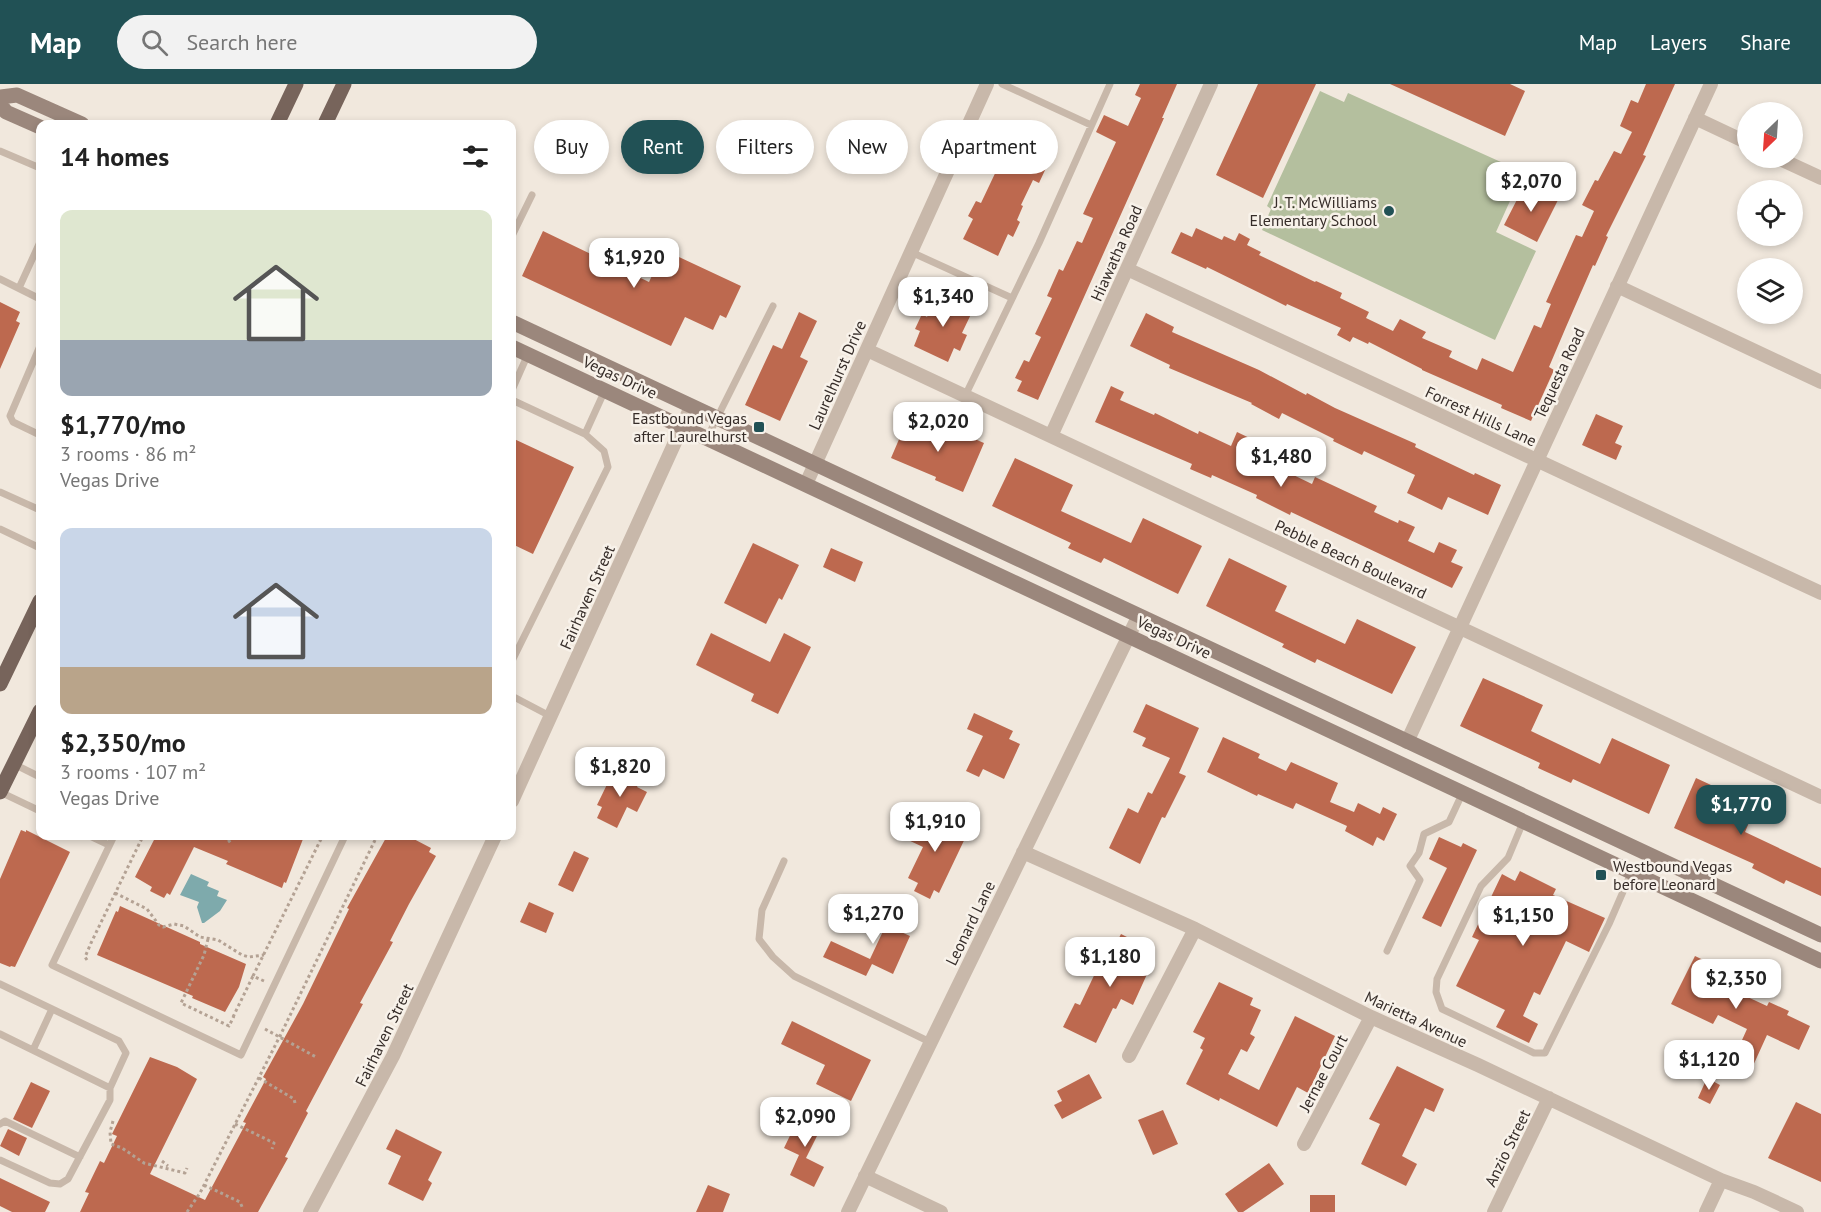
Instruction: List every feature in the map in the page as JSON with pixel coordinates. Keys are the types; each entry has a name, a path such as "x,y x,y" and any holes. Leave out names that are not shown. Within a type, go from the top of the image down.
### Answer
{"main road":[{"path":"279,120 296,84"},
{"path":"327,120 344,84"},
{"path":"0,97 17,95 73,120"},
{"path":"0,104 6,112 36,125"},
{"name":"Vegas Drive","path":"516,324 1821,935"},
{"path":"528,354 537,334"},
{"name":"Vegas Drive","path":"516,348 1821,961"},
{"path":"605,390 614,371"},
{"path":"0,684 36,609"},
{"path":"0,792 36,719"},
{"path":"1463,792 1472,772"},
{"path":"1524,821 1533,801"}],"street":[{"name":"Laurelhurst Drive","path":"806,484 987,84"},
{"name":"Hiawatha Road","path":"1051,436 1211,84"},
{"name":"Tequesta Road","path":"1407,742 1711,84"},
{"path":"1695,118 1737,138"},
{"path":"1800,168 1821,178"},
{"name":"Forrest Hills Lane","path":"1127,269 1821,593"},
{"path":"1617,286 1821,382"},
{"name":"Pebble Beach Boulevard","path":"867,350 1821,797"},
{"name":"Fairhaven Street","path":"516,792 691,407"},
{"name":"Leonard Lane","path":"848,1212 1138,617"},
{"name":"Fairhaven Street","path":"310,1212 393,1056 493,840"},
{"name":"Marietta Avenue","path":"1023,852 1195,928 1371,1017 1550,1098 1721,1180 1797,1212"},
{"path":"1129,1056 1195,928"},
{"name":"Jernae Court","path":"1304,1144 1371,1017"},
{"name":"Anzio Street","path":"1494,1212 1550,1098"},
{"path":"865,1176 941,1212"},
{"path":"1706,1212 1721,1180"}],"lane":[{"path":"1002,84 1092,125"},
{"path":"966,396 1110,84"},
{"path":"0,151 36,166"},
{"path":"516,228 532,195"},
{"path":"18,288 36,250"},
{"path":"911,252 1012,298"},
{"path":"0,279 36,297"},
{"path":"708,438 772,306"},
{"path":"516,381 528,354"},
{"path":"36,355 10,416 13,422 36,433"},
{"path":"585,434 605,390"},
{"path":"516,402 585,434 604,451 608,467 516,653"},
{"path":"0,492 36,508"},
{"path":"0,529 36,546"},
{"path":"516,698 550,716"},
{"path":"14,764 36,775"},
{"path":"0,792 36,810"},
{"path":"1387,951 1420,880 1410,866 1419,853 1424,834 1449,822 1463,792"},
{"path":"1524,821 1508,858 1481,886 1437,979 1436,992 1442,1009 1534,1053 1545,1053 1609,924 1632,871"},
{"path":"98,840 109,845"},
{"path":"112,840 52,965 241,1055 343,840"},
{"path":"784,861 762,910 759,939 772,957 794,976 930,1042"},
{"path":"0,984 119,1041 126,1053 110,1088 110,1100 68,1179 60,1184 50,1183 0,1160"},
{"path":"33,1050 52,1009"},
{"path":"0,1034 110,1088"},
{"path":"0,1124 5,1121 80,1157"}],"path":[{"path":"87,960 85,957 141,840"},
{"path":"208,939 204,955 181,1003 229,1026 321,840"},
{"path":"187,1212 204,1185 259,1078 375,840"},
{"path":"116,893 147,909 159,926 174,924 184,926 200,937 218,940 242,955 249,957 264,955"},
{"path":"253,976 274,985"},
{"path":"256,1025 316,1057"},
{"path":"259,1078 294,1099 295,1103"},
{"path":"117,1113 110,1132 111,1144 122,1148 144,1163 169,1167 185,1173 187,1168"},
{"path":"235,1124 274,1143 272,1149"},
{"path":"162,1161 169,1167"},
{"path":"204,1185 240,1202 243,1209"}],"green space":[{"path":"1320,91 1344,102 1348,93 1523,172 1496,232 1536,251 1495,340 1262,230 1271,209 1267,206"}],"water":[{"path":"191,874 209,882 207,886 219,891 217,896 227,900 220,911 204,923 202,923 197,907 199,902 180,895"}],"building":[{"path":"1140,84 1177,84 1038,400 1017,391 1022,381 1015,378 1024,360 1029,362 1041,337 1035,334 1052,298 1047,296 1059,269 1063,271 1077,241 1082,243 1093,218 1083,214 1116,142 1096,132 1104,115 1128,126 1141,98 1135,95"},
{"path":"1258,84 1316,84 1263,198 1216,175"},
{"path":"1390,84 1510,84 1525,91 1505,136"},
{"path":"1646,84 1675,84 1643,155 1646,156 1606,236 1608,237 1566,327 1549,367 1554,370 1531,421 1501,408 1502,405 1422,370 1369,342 1368,344 1353,337 1350,342 1337,335 1341,328 1287,304 1286,306 1207,267 1206,269 1171,253 1181,232 1192,237 1196,228 1222,240 1224,236 1235,241 1239,233 1250,239 1247,245 1261,252 1259,255 1342,293 1340,298 1369,312 1366,318 1393,331 1400,319 1426,332 1422,338 1452,351 1449,357 1477,370 1482,358 1513,372 1534,325 1541,328 1551,304 1546,302 1576,235 1582,237 1594,211 1582,205 1614,151 1621,154 1632,132 1620,126 1631,100 1638,103"},
{"path":"995,174 1043,174 1039,183 1033,180 1021,205 1023,206 1017,220 1020,222 1013,237 1008,234 998,256 963,239 973,219 968,216 976,201 981,203"},
{"path":"1525,184 1558,200 1537,242 1504,225"},
{"path":"543,231 649,282 664,250 741,286 726,318 720,315 713,330 685,317 671,346 522,276"},
{"path":"937,294 973,310 962,333 967,335 960,351 954,348 948,362 914,346 920,331 915,329 922,314 927,317"},
{"path":"0,302 20,312 16,321 20,323 0,369"},
{"path":"799,312 817,321 800,357 808,361 780,421 745,405 773,345 782,349"},
{"path":"1146,313 1174,327 1172,332 1416,444 1415,447 1474,475 1475,473 1501,485 1488,515 1448,497 1442,510 1407,493 1415,475 1364,451 1362,455 1282,413 1279,419 1252,403 1169,368 1170,365 1130,346"},
{"path":"1111,386 1124,392 1120,400 1154,415 1155,413 1198,434 1199,431 1231,446 1237,432 1260,443 1254,456 1312,484 1315,477 1377,506 1374,512 1398,523 1399,520 1415,527 1408,541 1434,553 1439,542 1457,550 1451,562 1463,567 1452,588 1291,512 1290,515 1256,498 1257,495 1212,475 1211,478 1190,469 1192,464 1095,422"},
{"path":"1596,414 1623,426 1615,443 1622,446 1616,460 1582,445"},
{"path":"909,416 954,436 956,431 984,443 963,492 935,480 936,477 891,458"},
{"path":"516,440 574,467 533,554 516,546"},
{"path":"1015,458 1073,485 1061,511 1131,543 1143,518 1202,546 1178,594 1104,558 1101,563 1068,548 1071,543 992,506"},
{"path":"753,543 799,565 782,600 779,598 766,624 724,603"},
{"path":"831,548 863,562 855,582 823,567"},
{"path":"1229,558 1287,586 1275,611 1345,644 1357,619 1416,647 1392,694 1317,659 1315,663 1282,647 1284,644 1206,606"},
{"path":"711,633 770,662 784,633 811,647 778,714 751,701 754,694 696,665"},
{"path":"1483,678 1543,705 1531,731 1600,764 1612,738 1670,765 1649,814 1573,779 1571,783 1538,768 1540,763 1460,726"},
{"path":"1146,704 1199,728 1179,773 1186,776 1165,818 1162,817 1140,864 1109,848 1128,808 1138,813 1148,792 1152,794 1170,758 1142,746 1146,738 1133,732"},
{"path":"974,713 1013,731 1009,739 1020,744 1004,779 983,769 979,777 966,771 983,736 967,729"},
{"path":"1223,737 1260,754 1258,758 1286,771 1291,762 1338,783 1330,802 1354,812 1358,803 1380,814 1383,807 1397,814 1384,841 1377,837 1373,846 1345,831 1347,826 1296,803 1293,809 1258,794 1257,796 1207,772"},
{"path":"615,768 640,781 637,787 647,792 637,812 627,807 617,828 597,818 602,807 597,805"},
{"path":"1696,778 1756,806 1745,832 1821,868 1821,896 1786,880 1784,884 1752,868 1754,864 1674,828"},
{"path":"937,814 969,830 939,893 934,890 930,899 914,891 918,883 908,878 923,847 906,839 914,822 929,829"},
{"path":"21,830 36,835 36,840 46,840 70,852 15,967 0,963 0,879"},
{"path":"1439,837 1461,847 1463,843 1477,850 1441,927 1422,918 1447,868 1429,859"},
{"path":"154,840 303,840 282,888 226,864 228,861 194,847 170,895 167,893 164,898 150,891 152,887 135,877"},
{"path":"385,840 416,840 431,848 429,852 436,856 390,941 393,942 360,1003 363,1004 306,1111 308,1113 285,1157 288,1158 258,1212 80,1212 89,1193 85,1192 100,1161 104,1163 117,1136 112,1134 150,1057 177,1067 197,1079 150,1174 205,1200 246,1123 243,1122 266,1079 263,1077 303,1004 349,909 347,908"},
{"path":"574,851 589,858 573,892 558,885"},
{"path":"1520,871 1556,889 1553,895 1605,918 1589,952 1566,941 1540,995 1534,992 1523,1016 1538,1024 1529,1043 1496,1027 1505,1010 1456,986 1479,940 1472,937 1502,874 1515,881"},
{"path":"868,900 897,914 890,927 910,936 893,974 872,964 866,976 823,957 831,941 870,959 885,927 861,916"},
{"path":"529,902 554,913 546,933 520,922"},
{"path":"120,906 246,964 239,987 225,1012 97,955"},
{"path":"1121,934 1149,948 1144,957 1153,961 1133,1005 1121,999 1116,1009 1113,1008 1096,1043 1063,1027 1075,1003 1080,1005 1100,963 1105,965"},
{"path":"1695,956 1747,981 1741,994 1767,1006 1769,1002 1789,1011 1787,1015 1810,1026 1799,1050 1767,1035 1752,1068 1733,1060 1747,1029 1718,1015 1713,1024 1671,1004"},
{"path":"1219,982 1253,998 1250,1005 1261,1010 1250,1034 1255,1037 1247,1052 1241,1049 1228,1074 1259,1090 1295,1016 1335,1036 1308,1093 1297,1087 1277,1127 1220,1098 1219,1101 1186,1084 1203,1050 1200,1048 1205,1038 1193,1032"},
{"path":"792,1021 871,1060 851,1101 816,1084 825,1065 781,1044"},
{"path":"1397,1066 1444,1089 1434,1112 1425,1108 1402,1156 1417,1164 1406,1186 1361,1164 1380,1124 1369,1119"},
{"path":"1089,1074 1102,1098 1062,1119 1054,1105 1062,1101 1057,1091"},
{"path":"1707,1078 1720,1085 1710,1104 1698,1098"},
{"path":"31,1082 50,1091 32,1128 13,1119"},
{"path":"1796,1102 1821,1114 1821,1182 1768,1158"},
{"path":"1163,1110 1178,1144 1153,1155 1138,1120"},
{"path":"802,1111 824,1122 806,1158 824,1167 814,1187 790,1175 799,1155 784,1148"},
{"path":"8,1129 27,1138 19,1156 0,1146"},
{"path":"396,1129 442,1152 428,1180 432,1183 423,1201 388,1184 401,1156 386,1149"},
{"path":"1269,1163 1284,1184 1243,1212 1238,1212 1225,1194"},
{"path":"0,1178 50,1202 45,1212 12,1212 0,1206"},
{"path":"708,1185 730,1194 723,1212 696,1212"},
{"path":"1310,1195 1335,1195 1335,1212 1310,1212"}],"place":[{"name":"J. T. McWilliams Elementary School","path":"1389,211"},
{"name":"Eastbound Vegas after Laurelhurst","path":"759,427"},
{"name":"Westbound Vegas before Leonard","path":"1601,875"}]}
